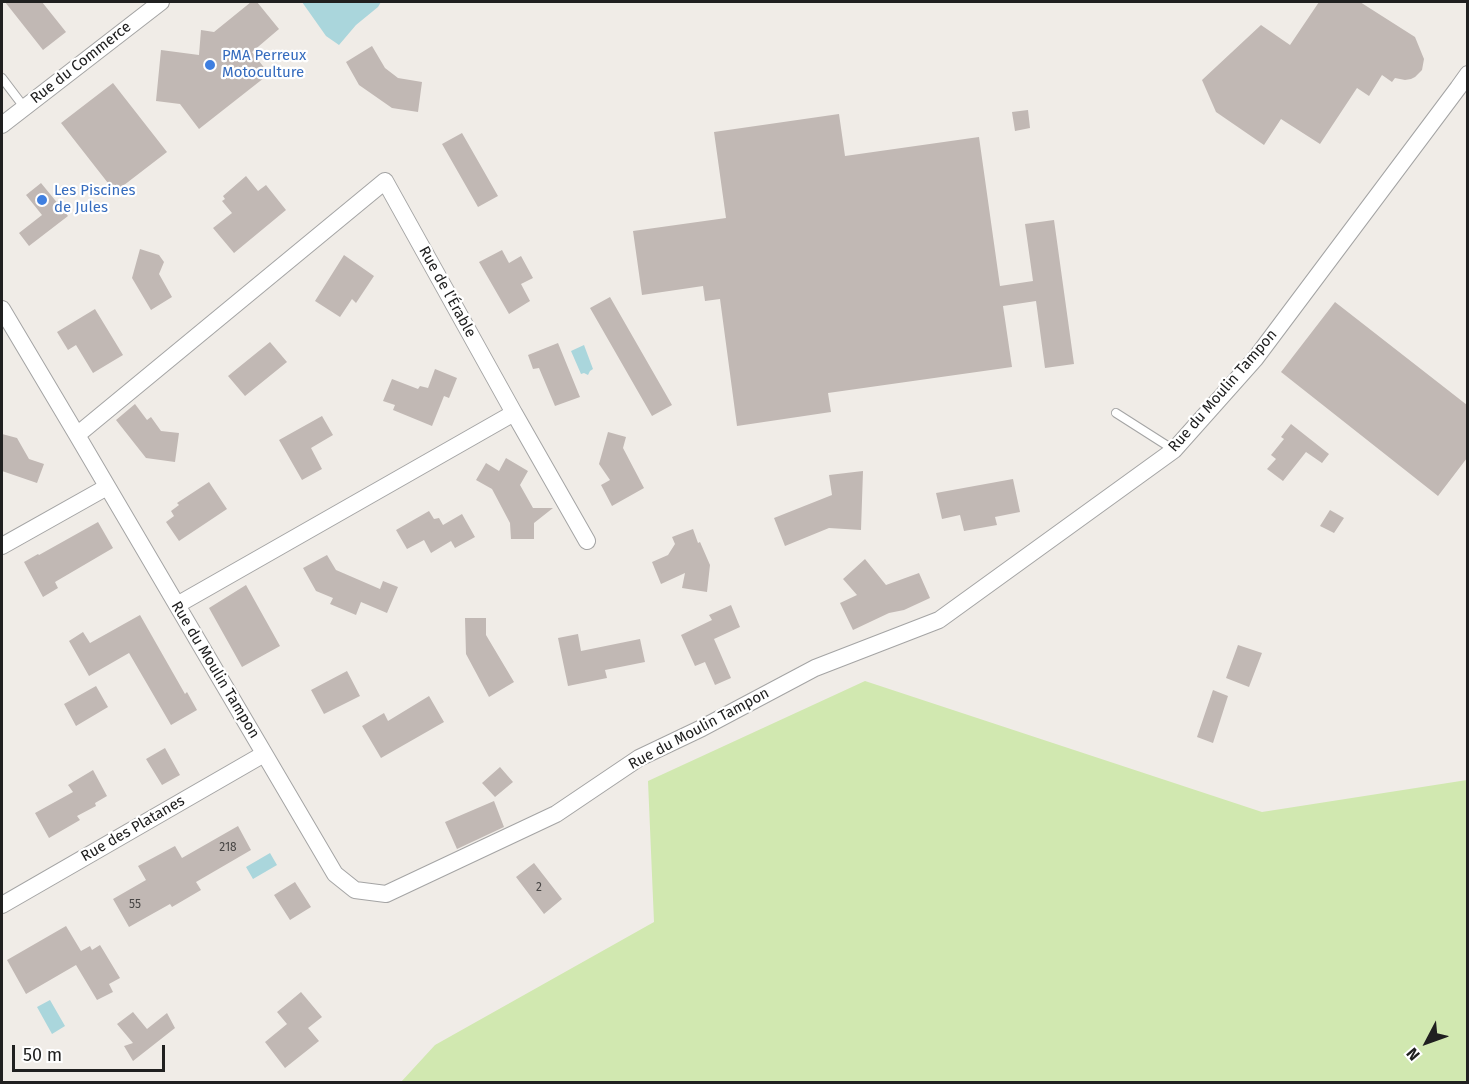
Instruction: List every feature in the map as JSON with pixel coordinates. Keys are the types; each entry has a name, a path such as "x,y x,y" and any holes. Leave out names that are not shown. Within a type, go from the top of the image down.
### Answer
{"street":[{"name":"Rue du Commerce","path":"2,125 161,2"},
{"name":"Rue du Moulin Tampon","path":"2,309 335,874 355,890 386,894 556,814 639,758 702,728 815,668 939,620 1174,450 1255,359 1467,74"},
{"name":"Rue de l’Érable","path":"77,435 386,181 514,413"},
{"path":"177,605 514,413 587,541"},
{"path":"2,546 107,487"},
{"name":"Rue des Platanes","path":"2,903 264,754"}],"lane":[{"path":"2,78 24,107"},
{"path":"1116,413 1174,450"}],"green space":[{"path":"865,681 1262,812 1467,780 1467,1082 401,1082 435,1045 654,922 648,781"}],"water":[{"path":"302,2 381,2 356,25 339,45 326,36"},
{"path":"584,345 593,369 588,375 581,374 571,351"},
{"path":"270,853 277,865 253,879 246,867"},
{"path":"50,1000 65,1026 52,1034 37,1007"}],"building":[{"path":"5,2 42,2 66,32 43,50"},
{"path":"251,2 257,2 279,29 252,52 269,74 199,129 180,104 156,101 161,50 199,55 201,30 214,32"},
{"path":"1319,2 1360,2 1415,37 1424,59 1422,70 1411,79 1395,78 1392,82 1382,75 1369,96 1357,88 1320,144 1281,119 1264,145 1216,112 1202,80 1261,25 1290,45"},
{"path":"372,46 385,68 398,78 422,82 418,112 392,108 359,85 346,62"},
{"path":"113,83 167,152 115,192 61,123"},
{"path":"1028,110 1030,128 1015,131 1012,112"},
{"path":"839,114 845,156 979,137 1000,286 1033,281 1025,224 1054,220 1074,364 1045,368 1036,301 1003,306 1012,367 828,393 831,412 737,426 720,299 705,301 703,286 642,295 633,231 726,218 714,132"},
{"path":"462,133 498,196 478,207 442,144"},
{"path":"246,176 258,191 266,185 286,210 234,253 213,228 232,213 222,201 225,199 223,196"},
{"path":"41,183 68,216 29,246 19,233 42,215 26,195"},
{"path":"140,249 159,255 164,262 159,274 172,297 151,310 132,278"},
{"path":"502,250 509,263 521,256 533,278 521,284 530,301 509,314 479,262"},
{"path":"344,255 374,276 356,303 352,299 340,317 315,301"},
{"path":"610,297 672,405 652,416 590,308"},
{"path":"1335,302 1467,405 1467,458 1438,496 1281,372"},
{"path":"95,309 123,355 93,373 76,345 68,350 57,332"},
{"path":"270,342 287,362 245,396 228,376"},
{"path":"558,343 580,397 555,406 539,368 533,369 528,355"},
{"path":"435,369 457,378 449,398 444,396 432,426 393,410 395,405 383,401 392,379 418,389 420,386 428,388"},
{"path":"135,404 147,420 151,417 161,431 179,433 175,462 146,458 116,420"},
{"path":"322,416 333,435 311,448 322,469 302,480 279,440"},
{"path":"1291,424 1329,454 1322,463 1306,452 1283,481 1267,469 1276,459 1271,455 1284,439 1281,437"},
{"path":"608,432 626,437 623,448 644,488 612,506 601,485 610,480 599,464"},
{"path":"2,434 17,438 29,459 44,464 37,483 2,471"},
{"path":"506,458 528,471 520,485 533,508 553,508 534,523 534,539 511,539 510,523 492,489 476,480 486,463 499,471"},
{"path":"863,471 861,530 829,528 785,546 774,518 832,495 829,475"},
{"path":"1013,479 1020,512 995,517 997,525 964,531 960,515 942,519 936,493"},
{"path":"209,482 227,509 179,541 166,522 174,516 171,511 179,505 177,503"},
{"path":"1330,510 1344,518 1334,533 1320,526"},
{"path":"429,511 434,519 439,518 443,525 462,514 475,537 455,548 451,541 431,553 424,540 407,549 396,530"},
{"path":"98,522 113,548 55,582 58,588 43,597 24,562"},
{"path":"693,529 710,565 707,592 682,588 685,573 661,584 652,562 668,555 675,544 672,537"},
{"path":"327,555 336,570 380,589 383,581 398,587 387,613 361,602 356,615 330,604 333,598 316,591 303,568"},
{"path":"865,559 886,585 919,573 930,598 904,610 889,613 853,630 840,603 857,595 843,579"},
{"path":"246,585 280,646 242,667 209,608"},
{"path":"731,605 740,627 714,639 731,678 715,685 705,662 695,666 681,635 712,620 709,615"},
{"path":"140,615 185,694 187,692 197,710 171,725 129,653 89,676 69,641 83,632 90,643"},
{"path":"465,618 486,618 486,635 514,682 489,697 466,654"},
{"path":"578,634 581,651 640,639 645,662 605,670 607,678 568,686 558,638"},
{"path":"1238,645 1262,653 1249,687 1226,678"},
{"path":"347,671 360,696 324,714 311,690"},
{"path":"96,686 108,707 76,726 64,704"},
{"path":"1213,690 1228,696 1213,743 1197,737"},
{"path":"429,696 444,722 381,758 362,726 384,713 388,721"},
{"path":"165,748 180,775 162,785 146,759"},
{"path":"500,767 513,782 495,797 482,783"},
{"path":"93,770 107,796 95,803 96,806 77,816 80,820 49,838 35,813 73,792 68,785"},
{"path":"494,801 504,827 457,849 445,822"},
{"path":"238,826 251,850 196,882 201,890 172,907 170,904 129,927 113,899 146,880 138,866 175,846 182,858"},
{"path":"534,863 562,899 544,914 516,877"},
{"path":"295,882 311,907 290,920 274,895"},
{"path":"66,926 81,951 90,946 92,950 100,945 120,978 109,984 113,992 97,1000 76,965 26,994 7,960"},
{"path":"301,992 322,1017 308,1028 319,1041 285,1068 265,1042 287,1024 277,1012"},
{"path":"133,1012 147,1029 167,1013 175,1028 133,1061 124,1046 133,1043 117,1024"}],"place":[{"name":"PMA Perreux Motoculture","path":"210,65"},
{"name":"Les Piscines de Jules","path":"42,200"}]}
